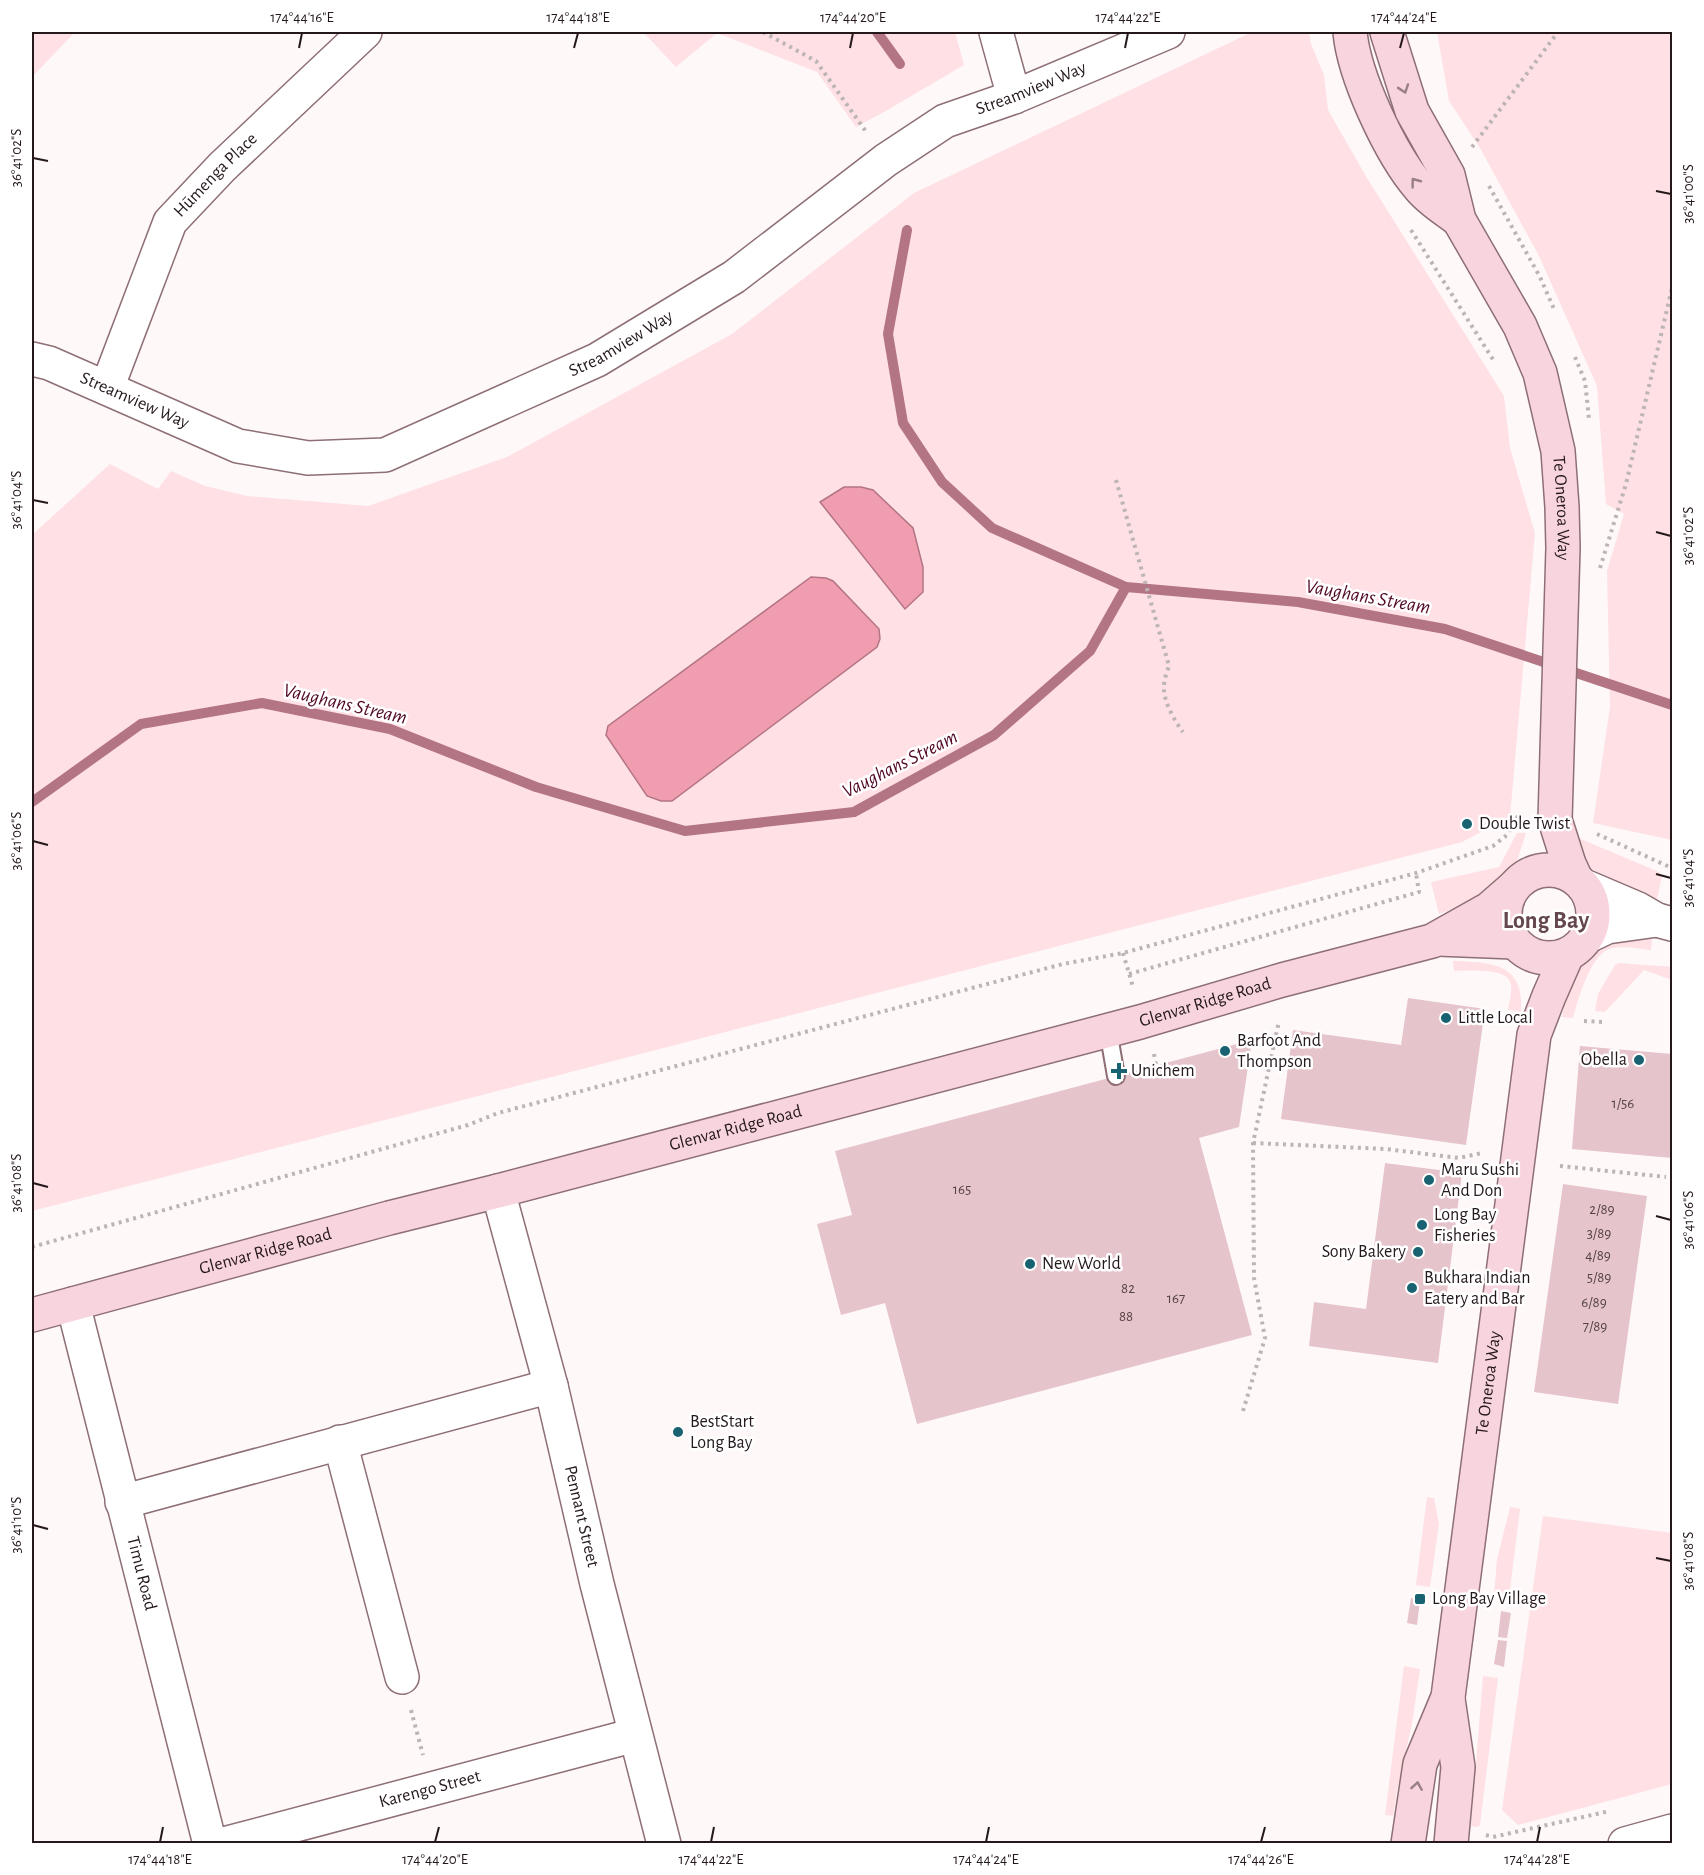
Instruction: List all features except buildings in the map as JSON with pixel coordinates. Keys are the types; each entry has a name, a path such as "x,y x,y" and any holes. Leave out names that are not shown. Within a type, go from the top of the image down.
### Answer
{"street":[{"name":"Hūmenga Place","path":"107,388 171,222 222,167 366,32"},
{"path":"996,32 1014,97"},
{"name":"Streamview Way","path":"32,359 49,363 238,446 308,458 386,454 597,360 734,277 886,160 945,122 1014,97 1167,32"},
{"name":"Te Oneroa Way","path":"1350,32 1357,68 1396,157 1421,189 1459,220"},
{"name":"Te Oneroa Way","path":"1387,32 1412,111 1448,175 1459,220 1520,326 1540,373 1558,451 1563,507 1563,548 1555,820 1569,864 1591,898 1594,911 1593,924 1578,945 1534,1035"},
{"name":"Te Oneroa Way","path":"1408,1844 1420,1764 1448,1697 1534,1035 1527,970 1518,945 1507,929 1505,915 1507,900 1524,880 1555,820"},
{"path":"1524,880 1548,870 1562,871 1580,882 1665,922"},
{"name":"Glenvar Ridge Road","path":"32,1315 389,1218 1108,1030 1438,939 1490,909 1524,880"},
{"path":"1518,945 1532,955 1544,958 1578,945 1607,927 1665,922"},
{"name":"Glenvar Ridge Road","path":"1438,939 1518,945"},
{"name":"Pennant Street","path":"498,1191 550,1386 635,1735 664,1844"},
{"name":"Timu Road","path":"73,1304 210,1844"},
{"path":"122,1502 550,1386"},
{"path":"340,1442 402,1677"},
{"name":"Te Oneroa Way","path":"1448,1697 1458,1767 1464,1838"},
{"name":"Karengo Street","path":"224,1844 635,1735"},
{"path":"1634,1842 1672,1831"}],"lane":[{"path":"1108,1030 1116,1076"}],"path":[{"path":"763,32 816,61 886,160"},
{"path":"1469,151 1558,32"},
{"path":"1405,221 1495,362"},
{"path":"1600,568 1626,484 1672,288"},
{"path":"1116,480 1169,666 1164,686 1172,716 1183,732"},
{"path":"32,1247 458,1128 498,1113 1063,964 1123,953 1416,873 1492,846 1507,835 1518,817"},
{"path":"1594,832 1672,868"},
{"path":"1130,974 1419,892 1416,873"},
{"path":"1123,953 1134,993"},
{"path":"1243,1411 1265,1338 1254,1278 1254,1143 1279,1021"},
{"path":"1584,1021 1604,1022"},
{"path":"1254,1143 1386,1149 1459,1158 1484,1152"},
{"path":"1560,1166 1666,1177"},
{"path":"402,1677 433,1787"},
{"path":"1464,1838 1493,1837 1614,1810"}],"shaded area":[{"path":"32,32 75,32 32,77"},
{"path":"643,32 955,32 964,65 856,127 817,72 717,33 676,67"},
{"path":"1252,32 1309,32 1311,44 1324,75 1328,110 1367,178 1504,396 1510,448 1535,533 1510,817 1462,842 32,1211 32,535 110,464 158,489 171,471 205,486 247,496 368,506 507,457 732,334 914,193"},
{"path":"1437,32 1672,32 1672,840 1593,823 1610,707 1607,571 1624,514 1606,504 1597,386 1539,256 1480,148 1449,101"},
{"path":"844,487 873,490 913,528 923,567 923,592 905,609 820,502"},
{"path":"811,577 833,581 879,629 880,639 877,647 672,801 661,801 647,796 606,735 608,726"},
{"path":"1517,833 1526,833 1516,864 1510,872 1477,900 1439,914 1431,882 1499,867"},
{"path":"1576,837 1659,872 1662,876 1657,899 1614,882 1587,866"},
{"path":"1628,935 1652,939 1651,950 1619,947 1602,953 1586,979 1573,1018 1562,1017 1578,968 1590,951 1600,944"},
{"path":"1453,961 1480,962 1503,968 1517,984 1521,996 1521,1012 1508,1010 1511,995 1509,979 1487,971 1454,971"},
{"path":"1619,963 1672,967 1672,980 1644,970 1605,1012 1595,1011 1598,994 1615,965"},
{"path":"1427,1497 1434,1498 1439,1524 1430,1587 1416,1585"},
{"path":"1510,1507 1520,1509 1509,1598 1494,1596 1497,1559"},
{"path":"1543,1516 1672,1533 1672,1784 1518,1825 1502,1810"},
{"path":"1404,1666 1420,1669 1412,1724 1393,1816 1385,1815"},
{"path":"1483,1676 1498,1678 1480,1825 1477,1827 1471,1826"}],"waterway":[{"name":"Vaughans Stream","path":"877,32 900,64"},
{"name":"Vaughans Stream","path":"907,230 888,334 903,423 942,482 992,528 1126,587 1298,602 1445,629 1672,705"},
{"name":"Vaughans Stream","path":"32,802 141,724 262,703 390,729 536,787 685,831 854,812 994,735 1090,651 1126,587"}],"place":[{"name":"Double Twist","path":"1467,824"},
{"name":"Little Local","path":"1446,1018"},
{"name":"Barfoot And Thompson","path":"1225,1051"},
{"name":"Obella","path":"1639,1060"},
{"name":"Unichem","path":"1119,1071"},
{"name":"Maru Sushi And Don","path":"1429,1180"},
{"name":"Long Bay Fisheries","path":"1422,1225"},
{"name":"Sony Bakery","path":"1418,1252"},
{"name":"New World","path":"1030,1264"},
{"name":"Bukhara Indian Eatery and Bar","path":"1412,1288"},
{"name":"BestStart Long Bay","path":"678,1432"},
{"name":"Long Bay Village","path":"1420,1599"}],"district":[{"name":"Long Bay","path":"1546,921"}]}
